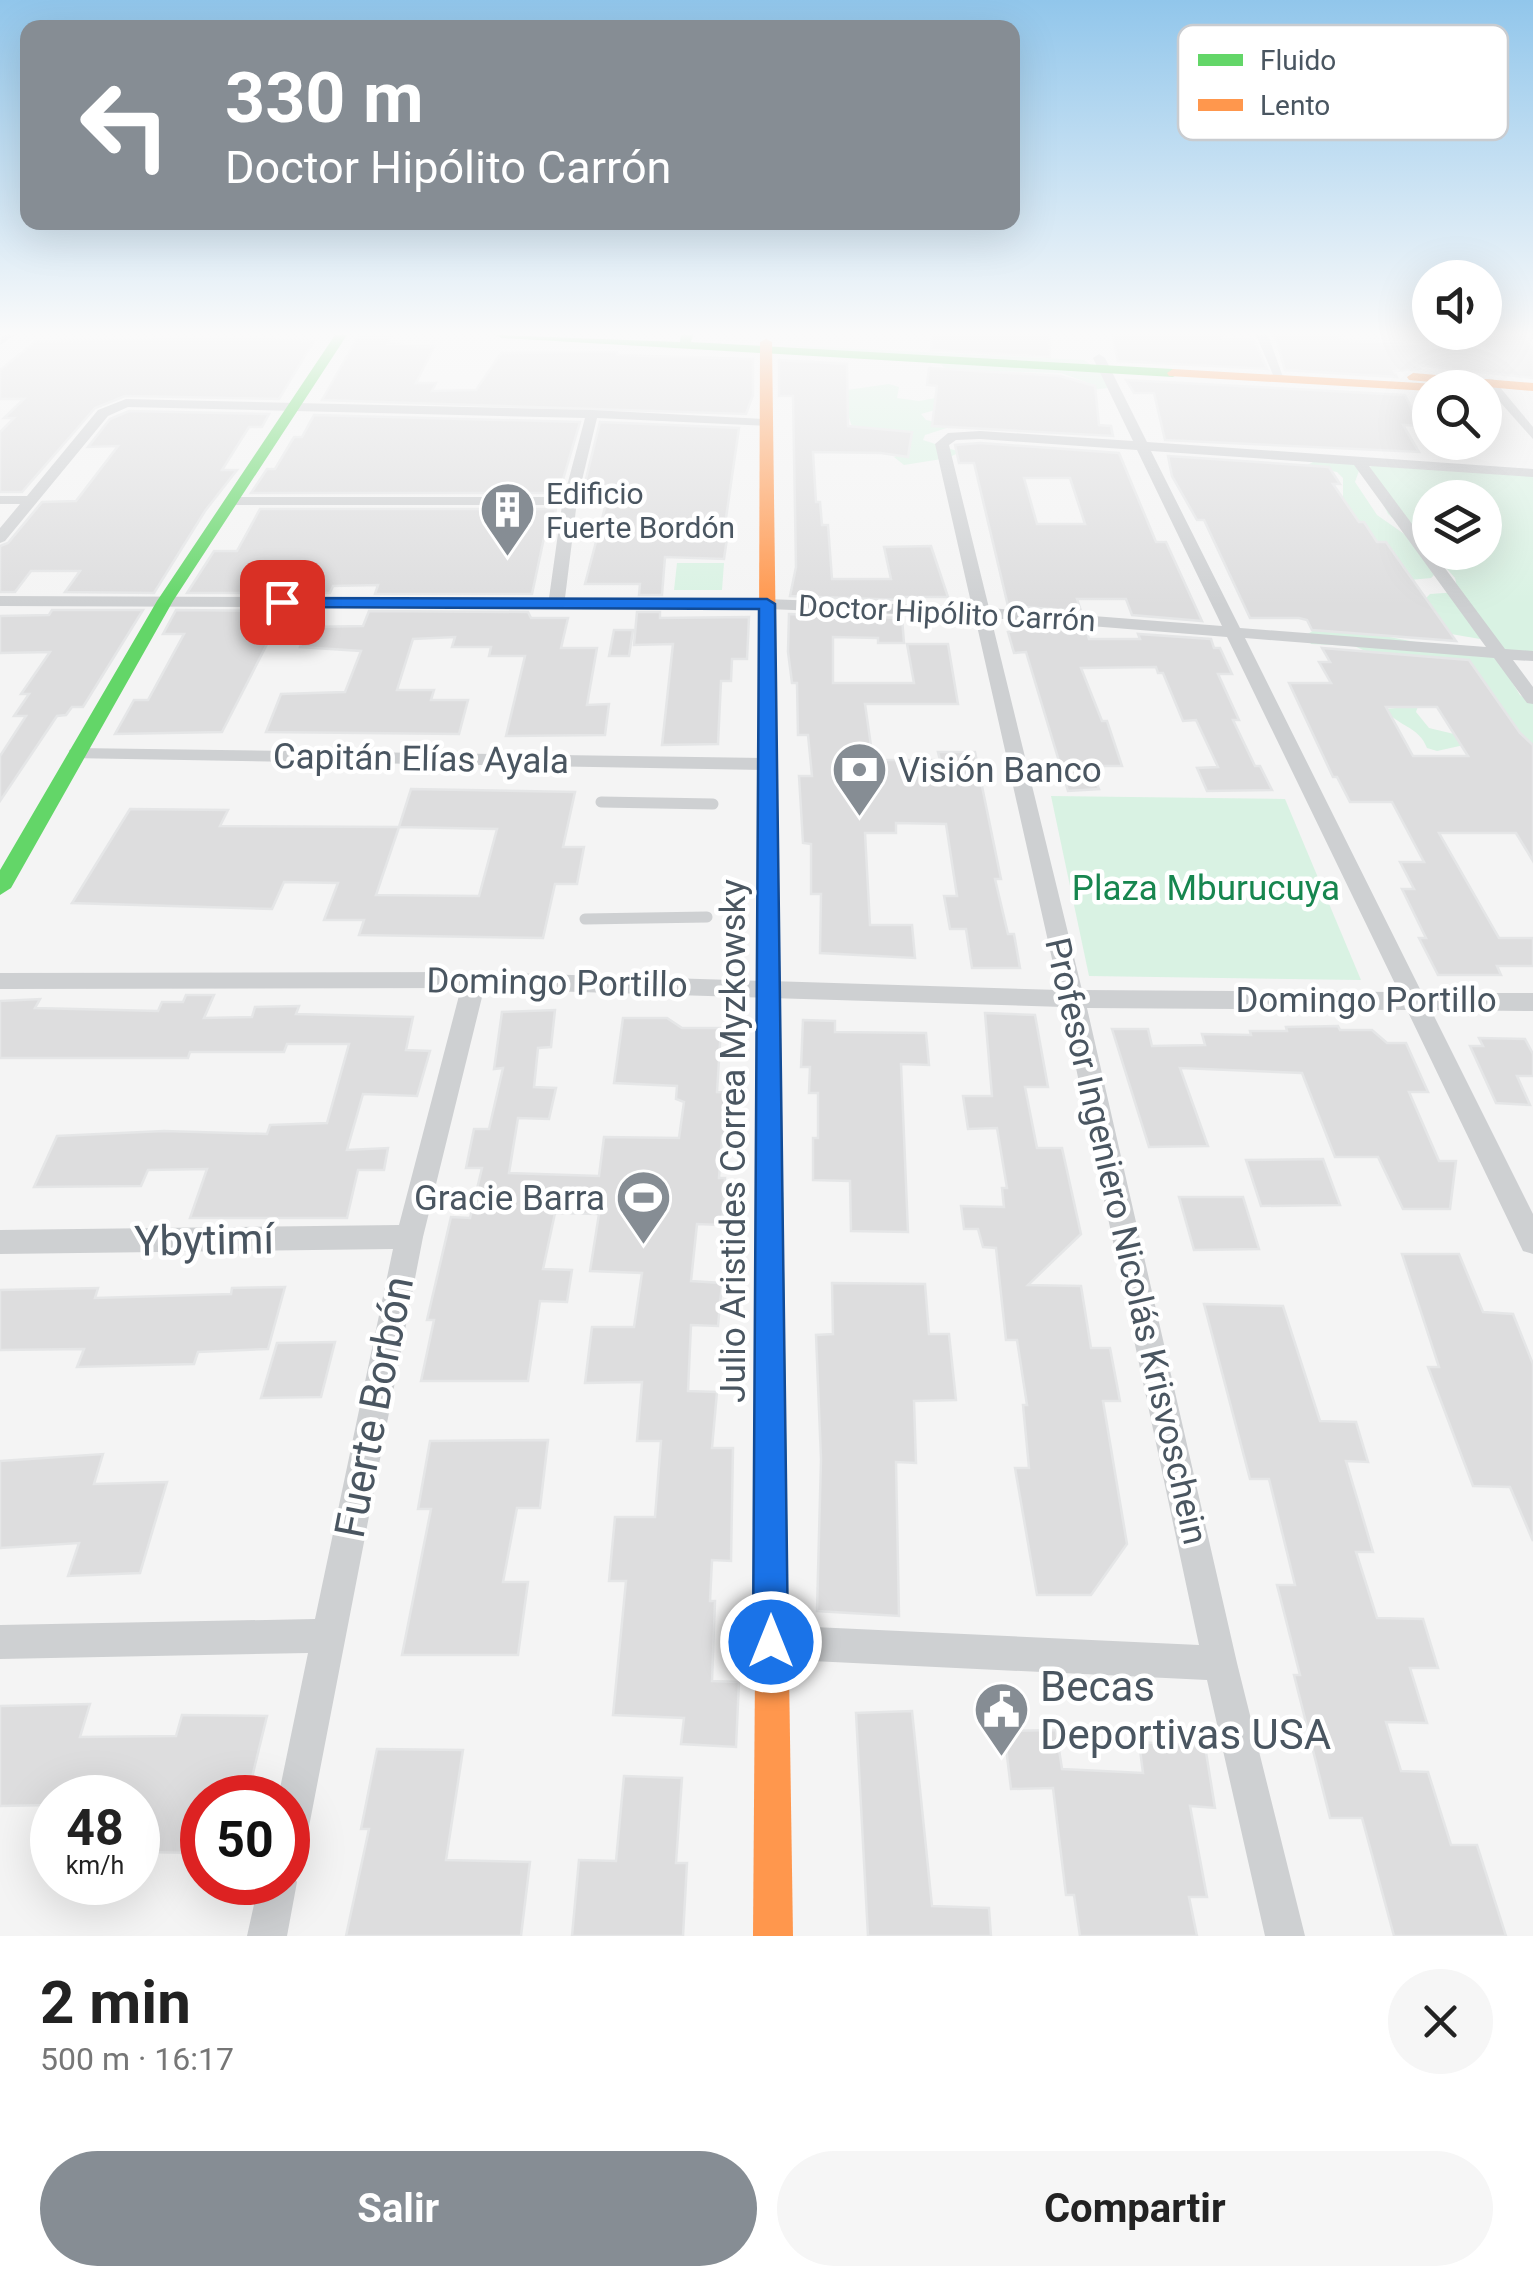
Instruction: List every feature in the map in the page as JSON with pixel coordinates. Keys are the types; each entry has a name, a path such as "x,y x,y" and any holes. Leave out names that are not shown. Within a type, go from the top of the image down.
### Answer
{"main road":[{"path":"0,888 165,601 282,425"},
{"name":"Julio Aristides Correa Myzkowsky","path":"764,425 773,1936"}],"street":[{"path":"0,538 92,425"},
{"path":"556,604 570,501 589,425"},
{"path":"1130,425 1533,1242"},
{"name":"Profesor Ingeniero Nicolás Krisvoschein","path":"1140,447 953,436 942,444 1074,998 1220,1663 1285,1936"},
{"path":"1140,447 1533,473"},
{"path":"1358,462 1533,699"},
{"path":"0,500 28,500"},
{"path":"232,502 570,501"},
{"name":"Doctor Hipólito Carrón","path":"0,601 767,604 982,612 1533,656"},
{"name":"Capitán Elías Ayala","path":"76,754 766,764"},
{"name":"Domingo Portillo","path":"0,981 474,980 1074,998 1533,1002"},
{"name":"Fuerte Borbón","path":"300,1775 408,1237 474,980"},
{"name":"Ybytimí","path":"0,1242 408,1237"},
{"path":"0,1642 328,1636"},
{"path":"771,1642 1220,1663"},
{"path":"267,1936 273,1905"}],"lane":[{"path":"601,802 712,804"},
{"path":"584,919 708,918"}],"green space":[{"path":"852,425 950,425 953,426 925,435 923,440 960,452 948,458 904,465 894,457 911,449 902,442 899,431 853,429"},
{"path":"1320,458 1346,460 1360,468 1355,482 1377,515 1412,541 1412,570 1431,570 1434,575 1410,580 1289,508 1343,498 1343,478 1337,472 1306,466"},
{"path":"1375,465 1533,473 1533,658 1517,656 1486,640 1451,634 1441,628 1423,601 1430,594 1458,592 1455,578 1448,570 1502,570 1502,480 1412,480 1412,535 1388,514 1366,468"},
{"path":"677,563 724,563 722,590 674,590"},
{"path":"1316,629 1359,631 1497,658 1520,695 1533,704 1533,753 1370,653 1354,646 1311,644 1306,635"},
{"path":"1418,706 1416,712 1429,728 1454,734 1464,745 1437,751 1427,748 1419,735 1385,709"},
{"name":"Plaza Mburucuya","path":"1051,796 1285,799 1361,980 1089,976"}],"building":[{"path":"7,425 80,425 22,492 0,492 0,432"},
{"path":"105,425 263,425 249,427 222,470 237,470 205,511 154,593 65,592 80,571 31,571 15,592 0,592 0,546 8,543 42,502 76,501 118,446 88,447"},
{"path":"308,425 579,425 559,493 251,493 267,469 275,469 294,437 302,437"},
{"path":"599,425 739,428 724,559 665,557 662,595 639,595 640,584 585,584 609,492 583,491"},
{"path":"794,425 848,425 912,432 908,457 813,452 816,502 820,502 822,525 828,525 832,579 891,579 884,547 931,546 948,597 901,600 790,596 796,567"},
{"path":"1103,425 1111,426 1113,436 932,426"},
{"path":"1162,425 1403,425 1412,440 1412,452 1165,440"},
{"path":"980,443 1119,453 1156,542 1166,542 1202,621 1132,615 1126,599 1077,599 1081,611 1008,606 974,463 959,463 955,445","holes":["1024,478 1070,478 1085,524 1037,524"]},
{"path":"1168,456 1329,467 1340,484 1333,484 1359,522 1364,522 1377,542 1386,542 1456,641 1312,630 1307,620 1299,618 1250,618 1204,520 1197,520 1172,476"},
{"path":"260,509 556,509 554,519 548,519 532,594 375,594 378,585 333,586 330,593 187,593 214,551 237,551"},
{"path":"52,610 143,610 83,707 72,707 66,715 57,716 0,801 0,756 26,716 14,716 29,694 21,694 50,652 0,653 0,616 49,615"},
{"path":"176,610 284,611 222,732 115,734 134,700 148,700 184,634 163,634"},
{"path":"369,611 528,612 531,618 568,618 561,648 597,648 587,705 609,704 605,735 506,736 525,656 489,656 491,647 452,647 455,637 413,639 397,690 434,690 431,700 468,700 459,734 266,732 281,694 345,692 361,651 300,647 308,627 363,626"},
{"path":"637,612 660,612 660,618 749,617 747,659 732,659 731,681 721,681 718,744 662,745 673,644 634,645"},
{"path":"789,614 902,618 904,643 833,637 833,683 914,683 907,644 948,644 958,704 865,704 873,760 940,760 938,752 975,752 1001,879 995,879 1008,934 1014,934 1020,968 972,968 966,929 950,929 944,896 957,896 946,824 896,823 896,833 865,833 870,925 912,925 915,958 820,953 821,894 811,894 811,844 803,843 799,776 812,776 808,735 798,735 797,683 792,683 788,652"},
{"path":"1012,623 1086,629 1089,639 1140,639 1138,634 1211,639 1214,648 1220,648 1232,674 1218,674 1239,720 1233,720 1255,766 1260,766 1272,790 1207,791 1197,768 1218,767 1196,720 1183,721 1163,673 1158,673 1156,667 1081,668 1102,721 1107,721 1122,766 1089,766 1099,789 1068,791 1026,652 1014,653 1008,632 1014,631"},
{"path":"614,630 633,630 629,656 609,656"},
{"path":"1322,648 1469,660 1520,733 1533,745 1533,861 1516,833 1439,833 1499,938 1533,938 1533,966 1497,966 1501,975 1438,975 1419,938 1426,938 1402,889 1414,889 1400,862 1424,862 1392,802 1350,802 1337,777 1333,777 1289,683 1331,683 1319,662 1330,662","holes":["1386,707 1437,707 1468,756 1413,756"]},
{"path":"411,789 575,792 563,847 584,847 577,884 555,884 543,938 359,935 364,920 324,920 338,883 284,882 272,909 72,903 130,809 228,810 220,826 399,827","holes":["399,827 497,829 479,896 376,895"]},
{"path":"186,995 214,995 204,1018 252,1017 255,1007 299,1006 296,1014 413,1017 406,1050 430,1051 417,1096 363,1094 347,1150 388,1148 384,1170 358,1170 347,1218 190,1218 207,1169 148,1170 141,1186 34,1187 57,1136 164,1131 267,1134 270,1125 327,1123 349,1044 287,1044 284,1052 190,1052 188,1058 0,1058 0,1001 40,999 35,1008 158,1011 162,1002 183,1002"},
{"path":"555,1010 551,1047 538,1048 534,1087 556,1088 549,1119 518,1118 509,1173 599,1176 604,1137 679,1138 684,1102 676,1099 677,1086 614,1083 623,1018 667,1018 682,1028 721,1028 717,1092 739,1093 736,1137 722,1136 722,1225 697,1224 691,1281 722,1283 718,1326 691,1325 688,1391 717,1392 712,1448 733,1448 731,1561 712,1560 710,1601 715,1601 712,1681 739,1682 736,1747 681,1744 684,1718 613,1715 626,1581 609,1581 615,1517 655,1517 661,1441 637,1441 642,1382 585,1383 592,1327 634,1327 642,1273 590,1271 599,1214 555,1213 543,1269 572,1270 567,1302 540,1301 528,1381 421,1381 434,1320 427,1320 451,1217 470,1218 482,1168 466,1168 474,1129 489,1129 503,1068 494,1069 502,1012"},
{"path":"985,1013 1035,1015 1048,1087 1025,1087 1037,1148 1062,1148 1081,1234 1028,1285 1081,1286 1091,1348 1110,1348 1120,1401 1103,1401 1127,1544 1091,1595 1037,1595 1015,1468 1029,1468 1023,1405 1027,1405 1017,1340 1006,1340 996,1248 983,1247 978,1229 964,1229 961,1206 1004,1207 1002,1188 1007,1188 997,1128 968,1129 963,1096 992,1096"},
{"path":"803,1020 835,1021 835,1032 926,1033 929,1065 901,1064 908,1232 851,1231 850,1181 813,1180 818,1093 809,1093 810,1067 801,1067"},
{"path":"1338,1026 1340,1030 1372,1030 1387,1043 1406,1043 1428,1092 1409,1092 1439,1161 1456,1161 1450,1209 1403,1209 1378,1157 1335,1157 1302,1073 1180,1068 1208,1146 1149,1147 1112,1029 1148,1029 1152,1046 1205,1045 1202,1034 1251,1035 1250,1031 1287,1031 1286,1027"},
{"path":"1479,1038 1525,1039 1533,1054 1533,1076 1517,1076 1530,1105 1496,1103 1470,1046 1483,1046"},
{"path":"1323,1159 1340,1205 1261,1206 1246,1160"},
{"path":"1179,1197 1243,1197 1259,1249 1194,1250"},
{"path":"1402,1254 1459,1254 1483,1312 1513,1314 1533,1364 1533,1541 1510,1487 1473,1486 1428,1367 1439,1367"},
{"path":"832,1283 925,1284 929,1334 949,1334 956,1400 914,1401 916,1463 896,1462 899,1616 817,1611 821,1459 816,1335 833,1334"},
{"path":"285,1287 268,1349 198,1352 194,1364 77,1367 84,1349 0,1350 0,1290 98,1288 95,1298 231,1294 232,1288"},
{"path":"1204,1304 1283,1306 1320,1421 1356,1422 1368,1462 1346,1461 1373,1552 1356,1552 1377,1618 1423,1619 1438,1668 1410,1668 1427,1723 1386,1722 1401,1771 1428,1772 1451,1845 1477,1845 1506,1936 1394,1936 1362,1818 1330,1818 1294,1675 1300,1675 1277,1585 1295,1585 1269,1479 1250,1479"},
{"path":"335,1342 321,1397 261,1398 277,1343"},
{"path":"548,1440 540,1508 517,1508 503,1582 528,1582 518,1655 402,1655 431,1509 418,1509 430,1441"},
{"path":"103,1454 94,1484 167,1482 140,1573 68,1576 79,1543 0,1548 0,1461"},
{"path":"90,1704 80,1737 176,1736 182,1715 267,1716 253,1775 180,1775 180,1853 160,1852 160,1775 30,1775 30,1805 0,1806 0,1706"},
{"path":"912,1711 932,1906 989,1908 991,1936 868,1936 856,1713"},
{"path":"1056,1730 1062,1769 1143,1773 1139,1742 1205,1746 1215,1808 1190,1806 1207,1897 1189,1897 1197,1936 1080,1936 1074,1895 1066,1895 1053,1788 1011,1789 1004,1731"},
{"path":"377,1749 463,1750 446,1860 530,1862 521,1936 346,1936 369,1829 361,1829"},
{"path":"624,1776 682,1778 676,1863 687,1863 683,1936 572,1936 579,1860 616,1861"}],"traffic: fast":[{"path":"0,888 165,601 281,425"},
{"path":"770,1190 772,1672"}],"traffic: slow":[{"path":"766,425 770,1190"},
{"path":"772,1672 773,1936"}],"place":[{"name":"Edificio Fuerte Bordón","path":"507,559"},
{"name":"Visión Banco","path":"859,819"},
{"name":"Gracie Barra","path":"644,1247"},
{"name":"Becas Deportivas USA","path":"1001,1759"}],"route":[{"path":"282,602 767,604 771,1642"}]}
